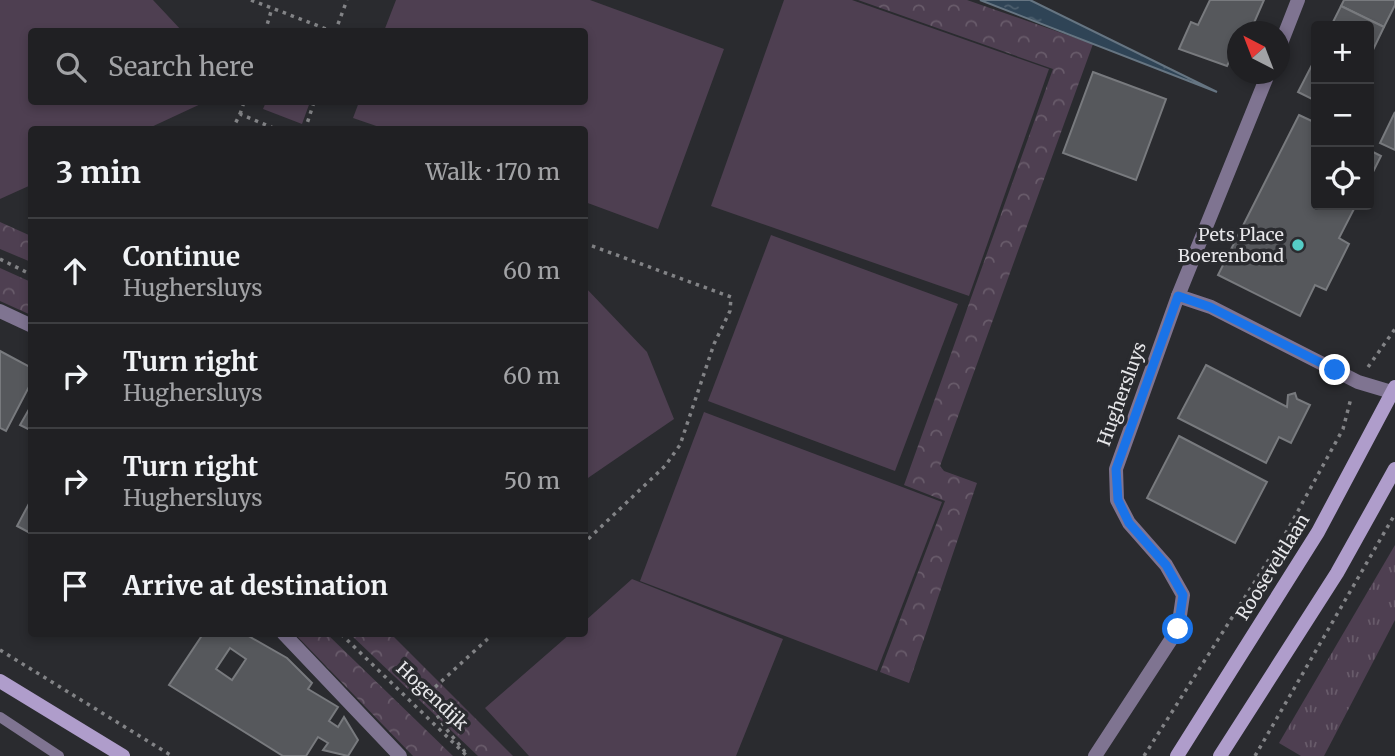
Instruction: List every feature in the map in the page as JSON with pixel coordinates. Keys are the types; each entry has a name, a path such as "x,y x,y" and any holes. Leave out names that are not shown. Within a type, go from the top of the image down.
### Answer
{"main road":[{"name":"Rooseveltlaan","path":"1177,756 1318,532 1394,391"},
{"path":"1220,756 1337,573 1395,469"},
{"path":"0,681 123,756"}],"street":[{"path":"1289,21 1298,0"},
{"name":"Hughersluys","path":"1095,756 1178,629 1183,595 1166,565 1129,523 1118,500 1116,469 1178,296 1264,84"},
{"path":"1178,296 1210,307 1358,382 1394,391"},
{"path":"0,311 28,324"},
{"path":"287,637 400,756"}],"lane":[{"path":"0,717 59,756"}],"path":[{"path":"251,0 324,28"},
{"path":"336,28 347,0"},
{"path":"266,28 272,8"},
{"path":"234,126 243,105"},
{"path":"306,126 313,105"},
{"path":"240,114 268,126"},
{"path":"588,244 731,297 730,311 714,344 681,445 665,466 588,539"},
{"path":"0,259 28,273"},
{"path":"1144,756 1287,531 1343,429 1358,382 1395,330"},
{"path":"1255,756 1395,514"},
{"name":"Hogendijk","path":"344,637 468,756"},
{"path":"468,756 434,711 432,690 490,637"},
{"path":"0,650 172,756"}],"green space":[{"path":"0,0 153,0 179,28 28,28 28,105 199,105 153,126 28,126 28,186 0,199"},
{"path":"396,0 590,0 724,49 658,229 588,203 588,126 376,126 353,118 358,105 588,105 588,28 385,28"},
{"path":"784,0 852,0 1049,69 969,296 711,206"},
{"path":"858,0 967,0 1093,44 940,466 944,471 977,483 909,683 880,672 945,501 904,485 1053,69"},
{"path":"265,105 309,105 302,124 263,109"},
{"path":"0,222 28,235 28,261 0,249"},
{"path":"771,235 958,304 895,471 708,401"},
{"path":"0,268 28,281 28,314 0,301"},
{"path":"588,290 647,352 674,419 588,478"},
{"path":"704,412 942,502 877,671 640,581"},
{"path":"1395,545 1395,620 1324,756 1301,756 1279,743"},
{"path":"632,579 783,639 736,756 529,756 485,708 567,637 588,637 588,618"},
{"path":"298,637 330,637 453,756 413,756"},
{"path":"353,637 394,637 513,756 478,756"}],"water":[{"path":"980,0 1030,0 1217,92"}],"building":[{"path":"1210,0 1264,0 1255,21 1227,21 1227,66 1179,49 1191,22 1198,25"},
{"path":"1344,0 1395,0 1384,27 1341,6"},
{"path":"1341,6 1372,21 1334,21"},
{"path":"1374,22 1384,27 1374,48"},
{"path":"1311,67 1311,98 1298,92"},
{"path":"1093,72 1166,99 1136,180 1063,153"},
{"path":"1395,112 1395,150 1380,143"},
{"path":"1299,115 1311,121 1311,210 1353,210 1339,238 1349,244 1326,290 1315,285 1300,316 1218,275"},
{"path":"1374,152 1381,156 1374,170"},
{"path":"0,351 28,366 28,389 6,431 0,428"},
{"path":"1206,365 1287,407 1288,395 1295,393 1297,399 1310,405 1291,443 1279,437 1266,463 1178,418"},
{"path":"28,411 28,429 20,425"},
{"path":"1179,436 1267,482 1235,543 1147,498"},
{"path":"28,505 28,532 17,526"},
{"path":"201,637 250,637 287,658 312,683 308,689 338,707 329,721 338,727 344,717 358,740 348,756 323,750 328,743 318,737 306,756 283,756 169,685","holes":["230,648 246,659 232,680 216,669"]}],"place":[{"name":"Pets Place Boerenbond","path":"1298,245"}],"route":[{"path":"1178,629 1183,595 1166,565 1129,523 1118,500 1116,469 1178,296 1210,307 1335,370"}]}
